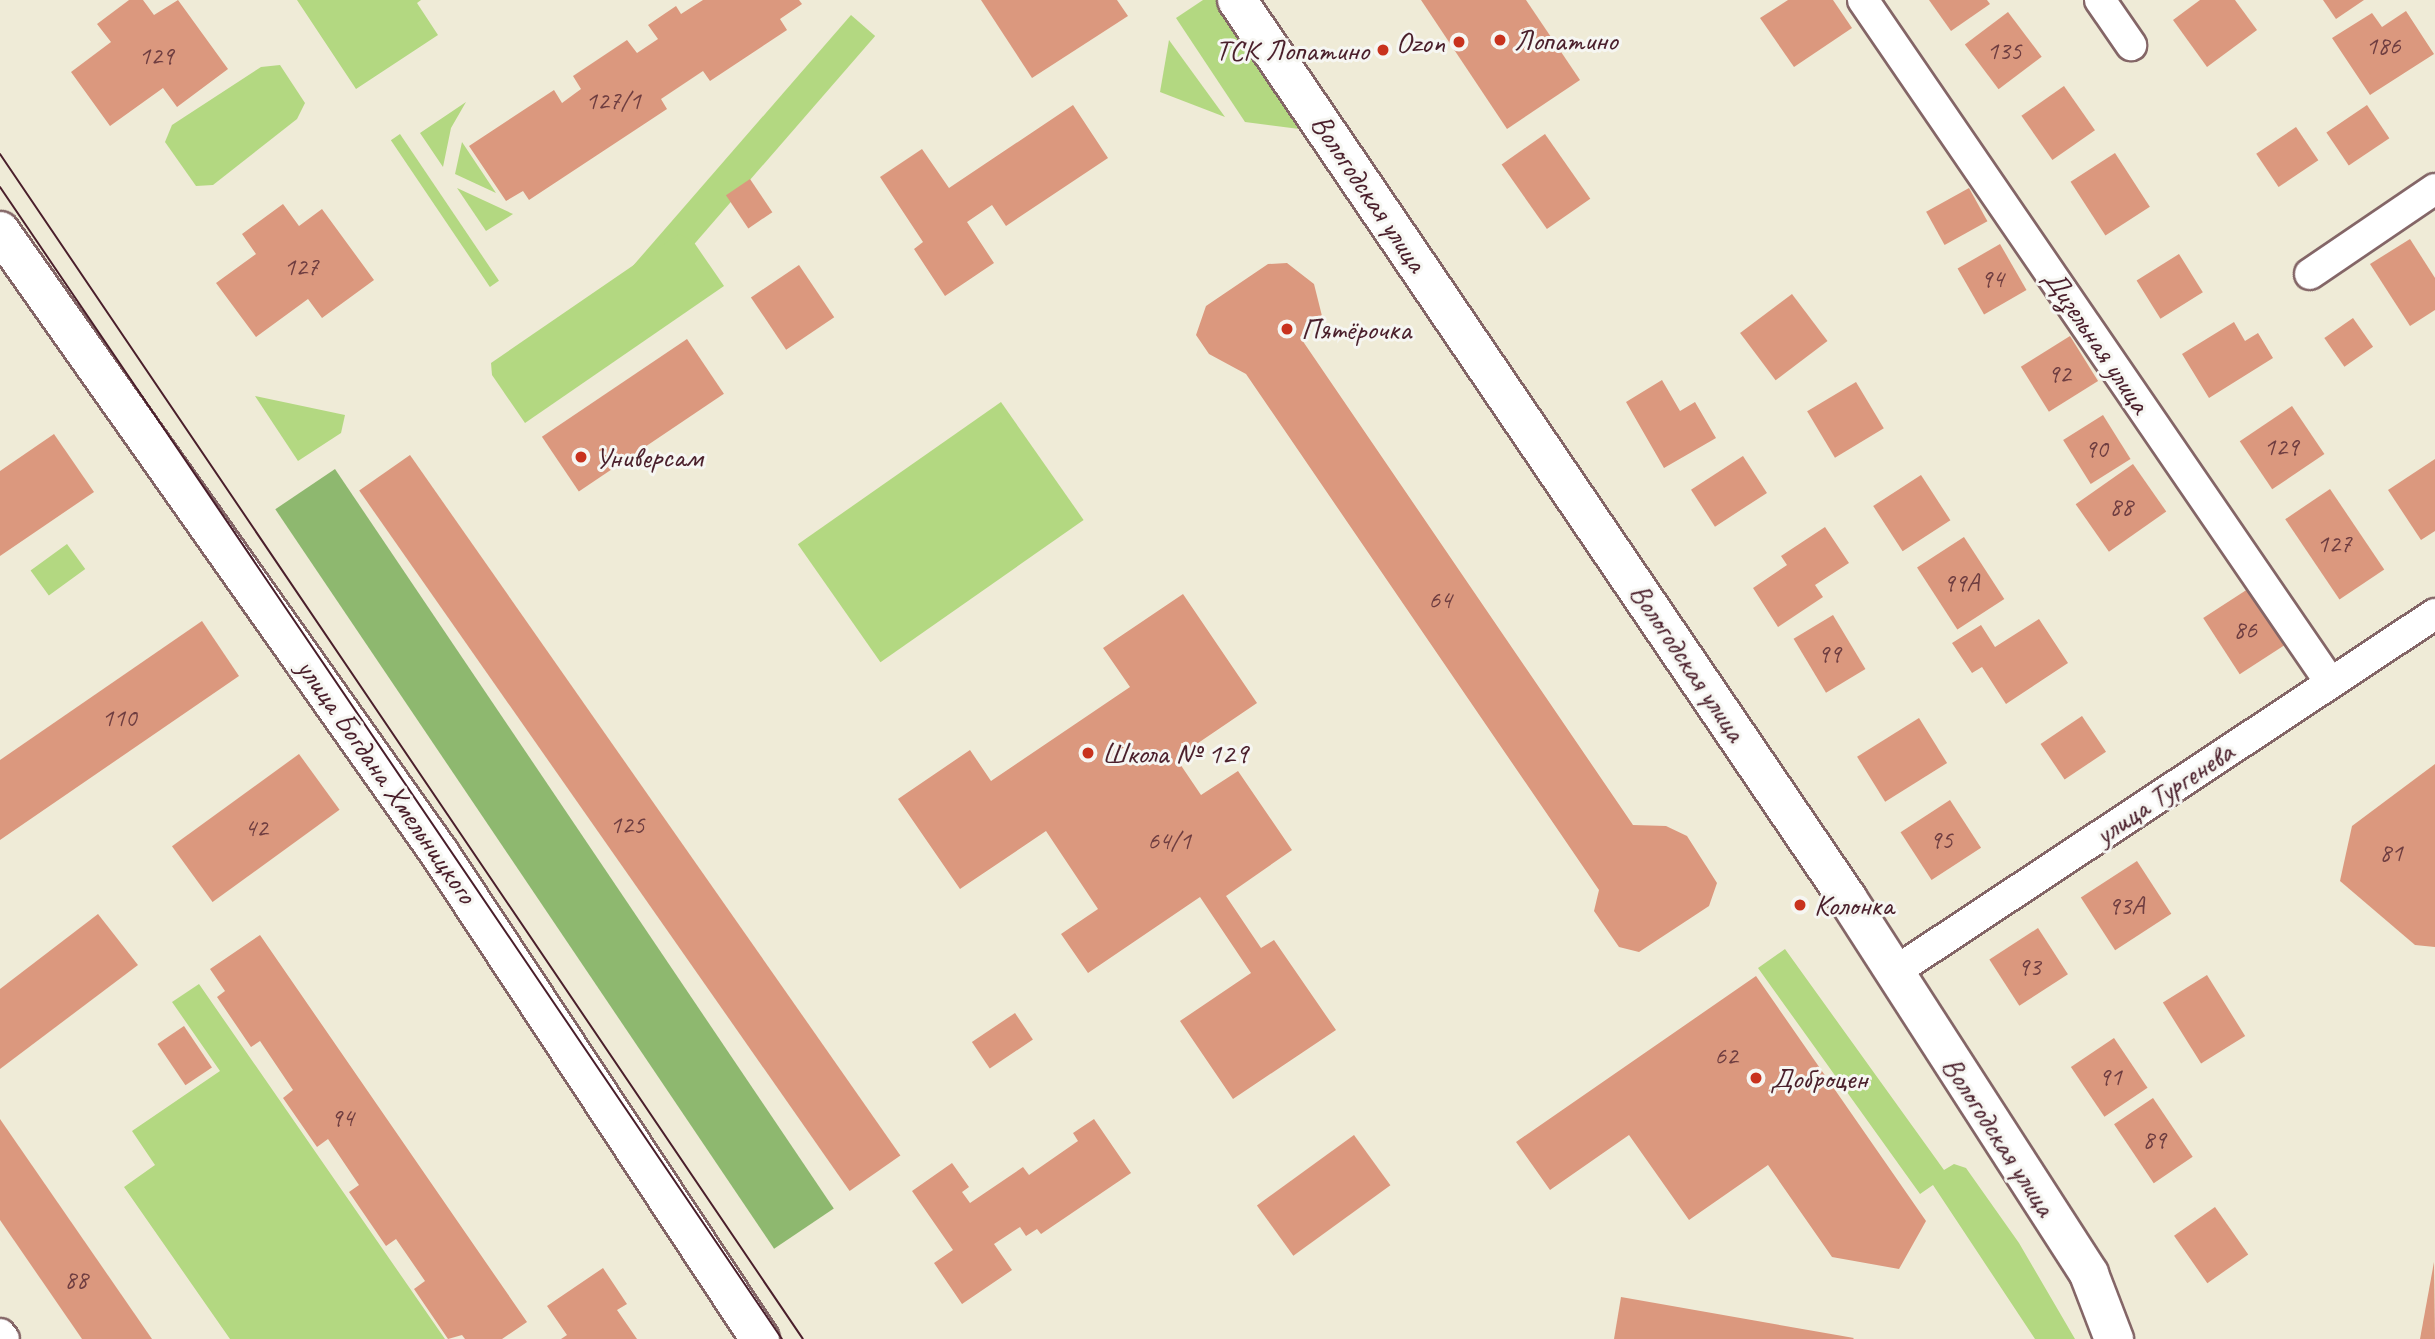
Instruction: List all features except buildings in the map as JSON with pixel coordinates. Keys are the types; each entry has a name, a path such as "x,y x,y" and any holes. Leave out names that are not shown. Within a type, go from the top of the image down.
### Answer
{"main road":[{"name":"Вологодская улица","path":"1237,0 1826,866 2089,1275 2114,1339"},
{"name":"улица Богдана Хмельницкого","path":"0,231 440,854 760,1339"}],"street":[{"name":"Дизельная улица","path":"1863,0 2330,682"},
{"path":"2100,0 2131,45"},
{"path":"2311,274 2435,189"},
{"name":"улица Тургенева","path":"1893,973 2435,614"},
{"path":"0,1334 4,1339"}],"green space":[{"path":"297,0 421,0 417,3 438,35 356,89"},
{"path":"1203,0 1228,0 1315,131 1245,122 1176,18"},
{"path":"851,15 875,36 598,355 573,334"},
{"path":"1169,40 1225,117 1160,92"},
{"path":"280,65 305,103 297,119 213,185 196,186 165,142 172,125 261,67"},
{"path":"466,102 451,128 443,167 420,133"},
{"path":"400,134 499,281 490,287 391,140"},
{"path":"462,142 496,193 455,174"},
{"path":"457,188 513,214 486,231"},
{"path":"679,234 693,241 724,286 525,423 492,375 491,363"},
{"path":"255,396 345,415 341,433 298,461"},
{"path":"1001,402 1084,520 880,662 798,544"},
{"path":"335,469 834,1209 774,1249 275,509"},
{"path":"67,544 85,569 49,596 31,570"},
{"path":"1785,949 1944,1170 1954,1164 1966,1168 2019,1243 2075,1339 2035,1339 1933,1185 1920,1194 1758,968"},
{"path":"199,984 445,1339 230,1339 124,1187 155,1165 132,1131 220,1071 172,1002"}],"tram line":[{"path":"0,154 803,1339"},
{"path":"0,187 782,1339"}],"place":[{"name":"Лопатино","path":"1500,40"},
{"name":"Ozon","path":"1459,42"},
{"name":"ТСК Лопатино","path":"1383,50"},
{"name":"Пятёрочка","path":"1287,329"},
{"name":"Универсам","path":"581,457"},
{"name":"Школа № 129","path":"1088,753"},
{"name":"Колонка","path":"1800,905"},
{"name":"Доброцен","path":"1756,1078"}]}
